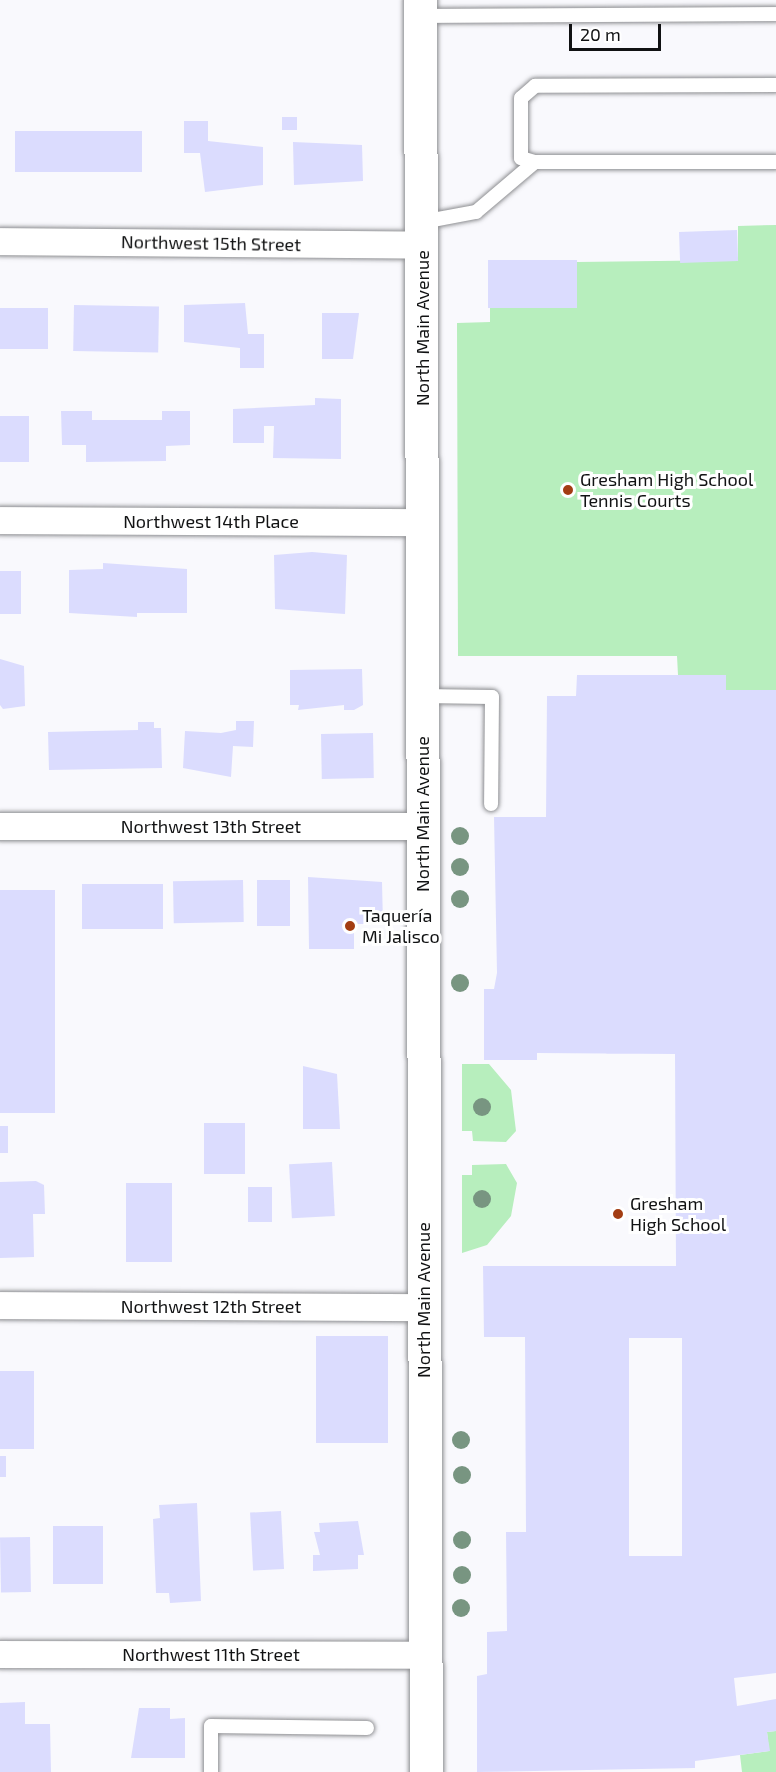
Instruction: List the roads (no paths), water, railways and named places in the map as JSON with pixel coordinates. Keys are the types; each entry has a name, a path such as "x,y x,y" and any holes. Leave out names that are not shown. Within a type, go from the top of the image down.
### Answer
{"street":[{"name":"North Main Avenue","path":"421,8 423,1655 426,1772"},
{"name":"Northwest 15th Street","path":"0,242 422,234"},
{"name":"Northwest 14th Place","path":"0,520 422,522"},
{"name":"Northwest 13th Street","path":"0,825 422,826"},
{"name":"Northwest 12th Street","path":"0,1305 423,1307"},
{"name":"Northwest 11th Street","path":"0,1654 423,1655"}],"lane":[{"path":"664,0 664,15"},
{"path":"421,8 664,15 761,7 776,14"},
{"path":"776,86 535,86 521,98 521,158 535,162 776,162"},
{"path":"422,234 476,212 535,162"},
{"path":"422,696 492,697 491,804"},
{"path":"211,1772 211,1726 367,1728"}],"place":[{"name":"Gresham High School Tennis Courts","path":"568,490"},
{"name":"Taquería Mi Jalisco","path":"350,926"},
{"name":"Gresham High School","path":"618,1214"}]}
